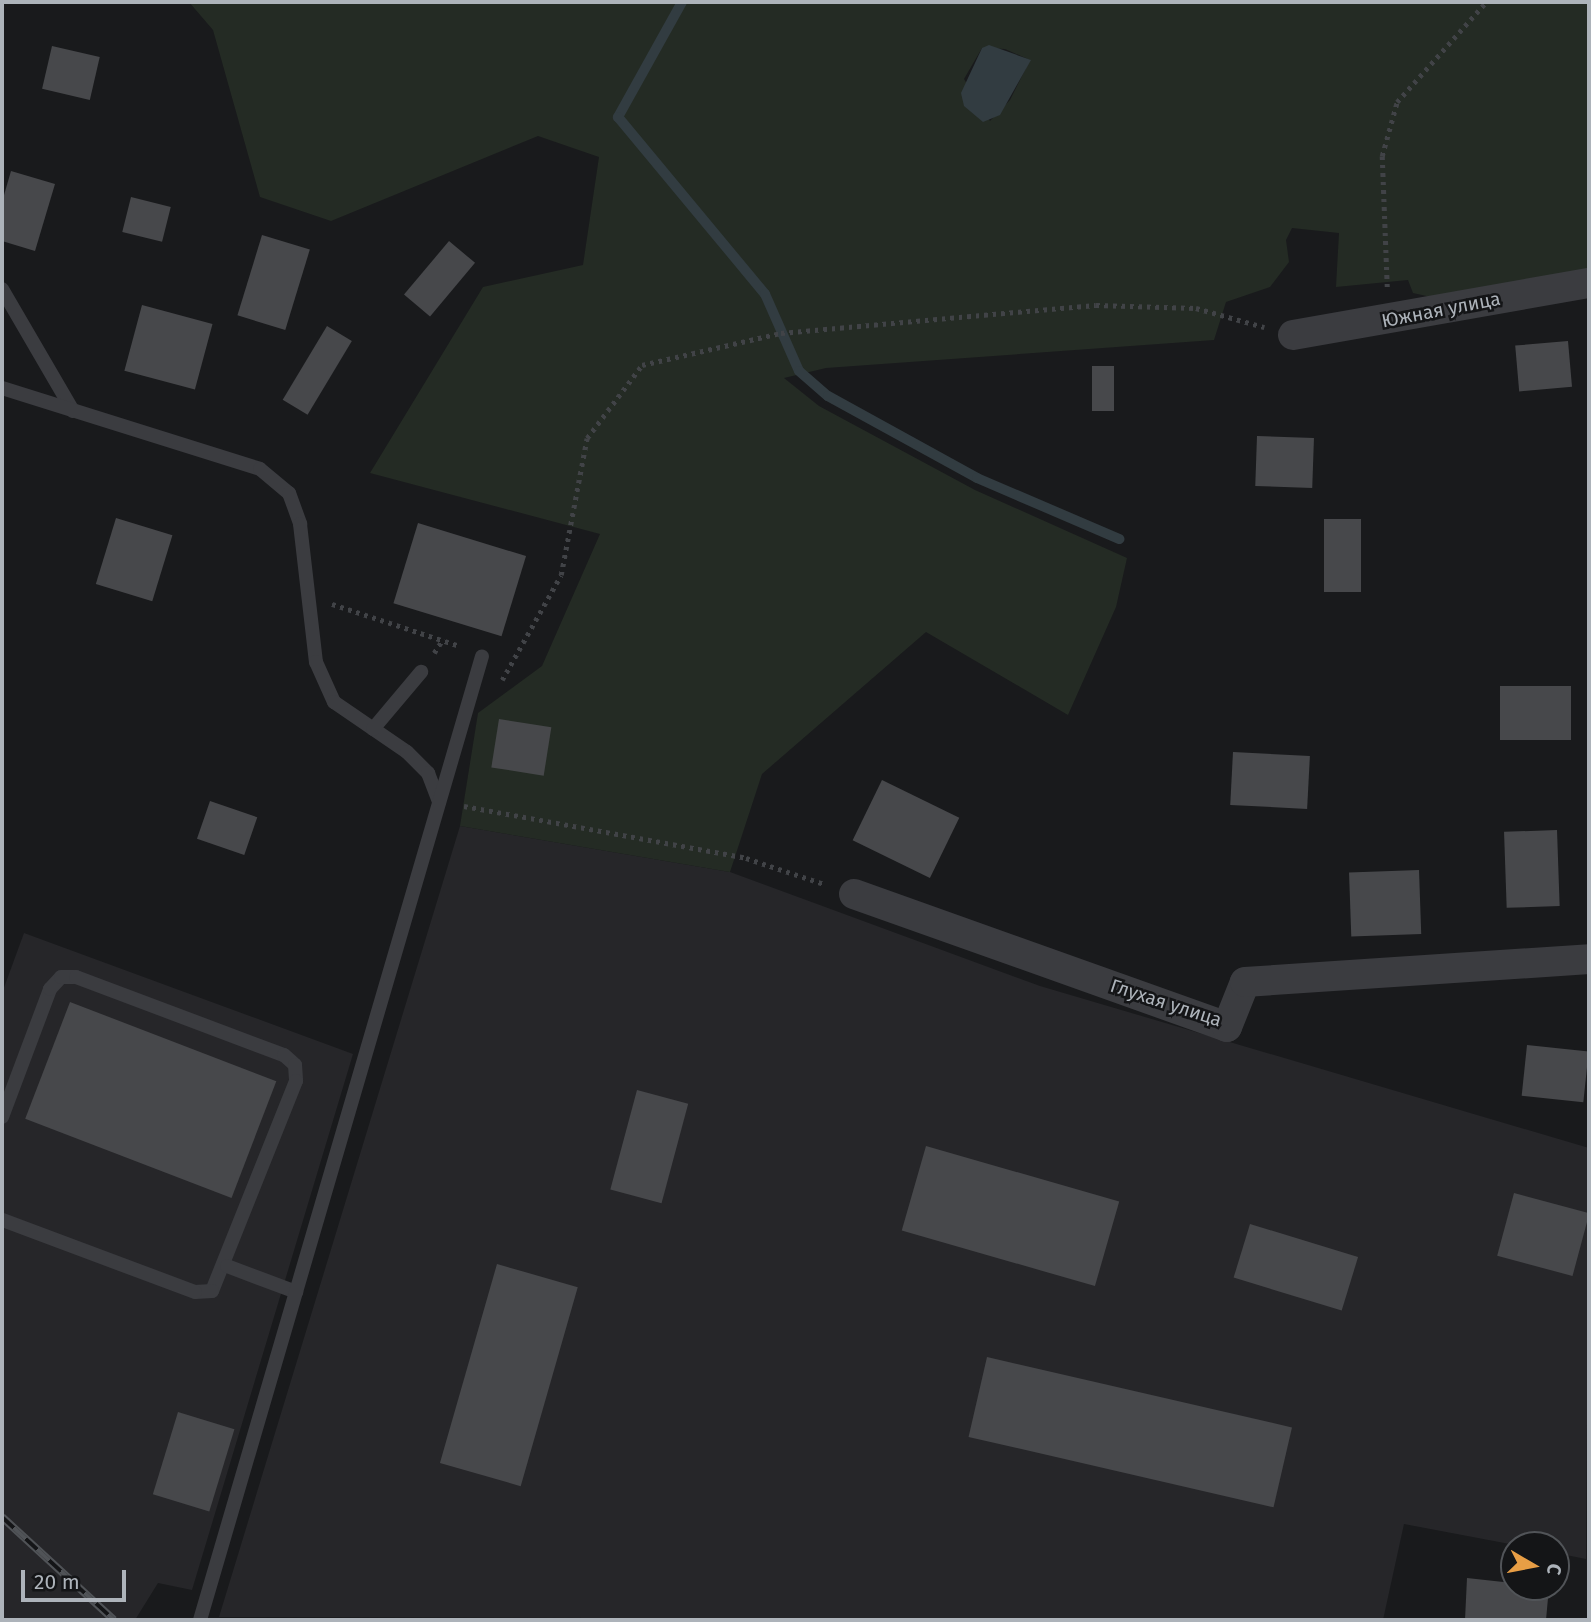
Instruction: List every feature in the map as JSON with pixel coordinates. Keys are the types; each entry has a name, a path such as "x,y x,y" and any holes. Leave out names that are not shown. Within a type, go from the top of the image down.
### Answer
{"street":[{"name":"Южная улица","path":"1293,335 1589,283"},
{"name":"Глухая улица","path":"854,894 1227,1027 1244,982 1589,960"}],"lane":[{"path":"2,289 73,411"},
{"path":"2,388 260,469 289,493 300,524 303,595 316,662 334,702 428,773 439,802"},
{"path":"201,1620 482,656"},
{"path":"373,729 421,672"},
{"path":"2,1117 50,989 61,977 76,977 284,1055 295,1065 296,1081 227,1266 212,1292 195,1292 2,1220"},
{"path":"227,1266 296,1292"}],"path":[{"path":"1390,319 1382,156 1397,102 1486,2"},
{"path":"466,709 510,674 561,575 587,438 642,365 782,333 1096,305 1196,308 1293,335"},
{"path":"303,595 482,656 510,674"},
{"path":"439,802 746,858 854,894"}],"shaded area":[{"path":"189,2 1589,2 1589,276 1431,297 1413,293 1408,280 1336,287 1339,233 1292,228 1286,240 1289,262 1270,287 1226,302 1214,340 826,368 784,378 819,406 975,490 1127,558 1116,607 1068,715 926,632 762,774 730,872 460,826 478,713 542,666 600,534 370,473 483,287 583,265 599,157 538,136 331,221 260,197 213,30","holes":["982,48 1005,49 1030,60 1010,100 990,121 964,79"]},
{"path":"989,45 1031,60 1000,115 983,122 964,106 961,93 982,48"},
{"path":"460,826 730,872 1040,986 1589,1148 1586,1559 1570,1556 1570,1531 1500,1531 1500,1542 1404,1524 1383,1620 219,1617"},
{"path":"24,933 353,1054 192,1590 158,1583 135,1620 2,1620 2,993"}],"building":[{"path":"52,46 100,57 90,100 42,89"},
{"path":"11,171 55,184 35,251 2,241 2,202"},
{"path":"131,197 171,207 162,242 122,232"},
{"path":"262,235 310,250 285,330 237,315"},
{"path":"449,241 475,263 430,316 404,295"},
{"path":"142,305 213,324 195,390 124,371"},
{"path":"327,326 352,341 308,415 283,400"},
{"path":"1568,341 1572,387 1519,391 1515,346"},
{"path":"1092,366 1114,366 1114,411 1092,411"},
{"path":"1257,436 1314,438 1312,488 1255,486"},
{"path":"116,518 172,535 152,601 96,584"},
{"path":"1324,519 1361,519 1361,592 1324,592"},
{"path":"418,523 526,556 502,636 393,603"},
{"path":"1500,686 1571,686 1571,740 1500,740"},
{"path":"499,719 551,727 544,776 491,767"},
{"path":"1233,752 1310,756 1307,809 1230,805"},
{"path":"882,780 959,818 930,878 853,840"},
{"path":"210,801 257,817 244,855 197,839"},
{"path":"1557,830 1560,906 1507,908 1504,832"},
{"path":"1419,870 1421,934 1351,936 1349,872"},
{"path":"70,1002 276,1081 232,1198 25,1119"},
{"path":"1527,1045 1589,1051 1583,1102 1522,1096"},
{"path":"637,1090 688,1104 662,1203 610,1189"},
{"path":"926,1146 1119,1201 1095,1286 902,1231"},
{"path":"1514,1193 1589,1213 1573,1276 1497,1256"},
{"path":"1250,1224 1358,1257 1342,1311 1234,1278"},
{"path":"497,1264 578,1287 521,1486 440,1463"},
{"path":"987,1357 1292,1427 1274,1507 969,1437"},
{"path":"178,1412 234,1429 209,1511 153,1494"},
{"path":"1467,1578 1500,1582 1500,1601 1548,1601 1546,1620 1465,1620"}],"waterway":[{"path":"682,2 618,117 765,294 799,371 828,396 977,478 1119,539"}],"railway":[{"path":"2,1517 114,1620"}]}
